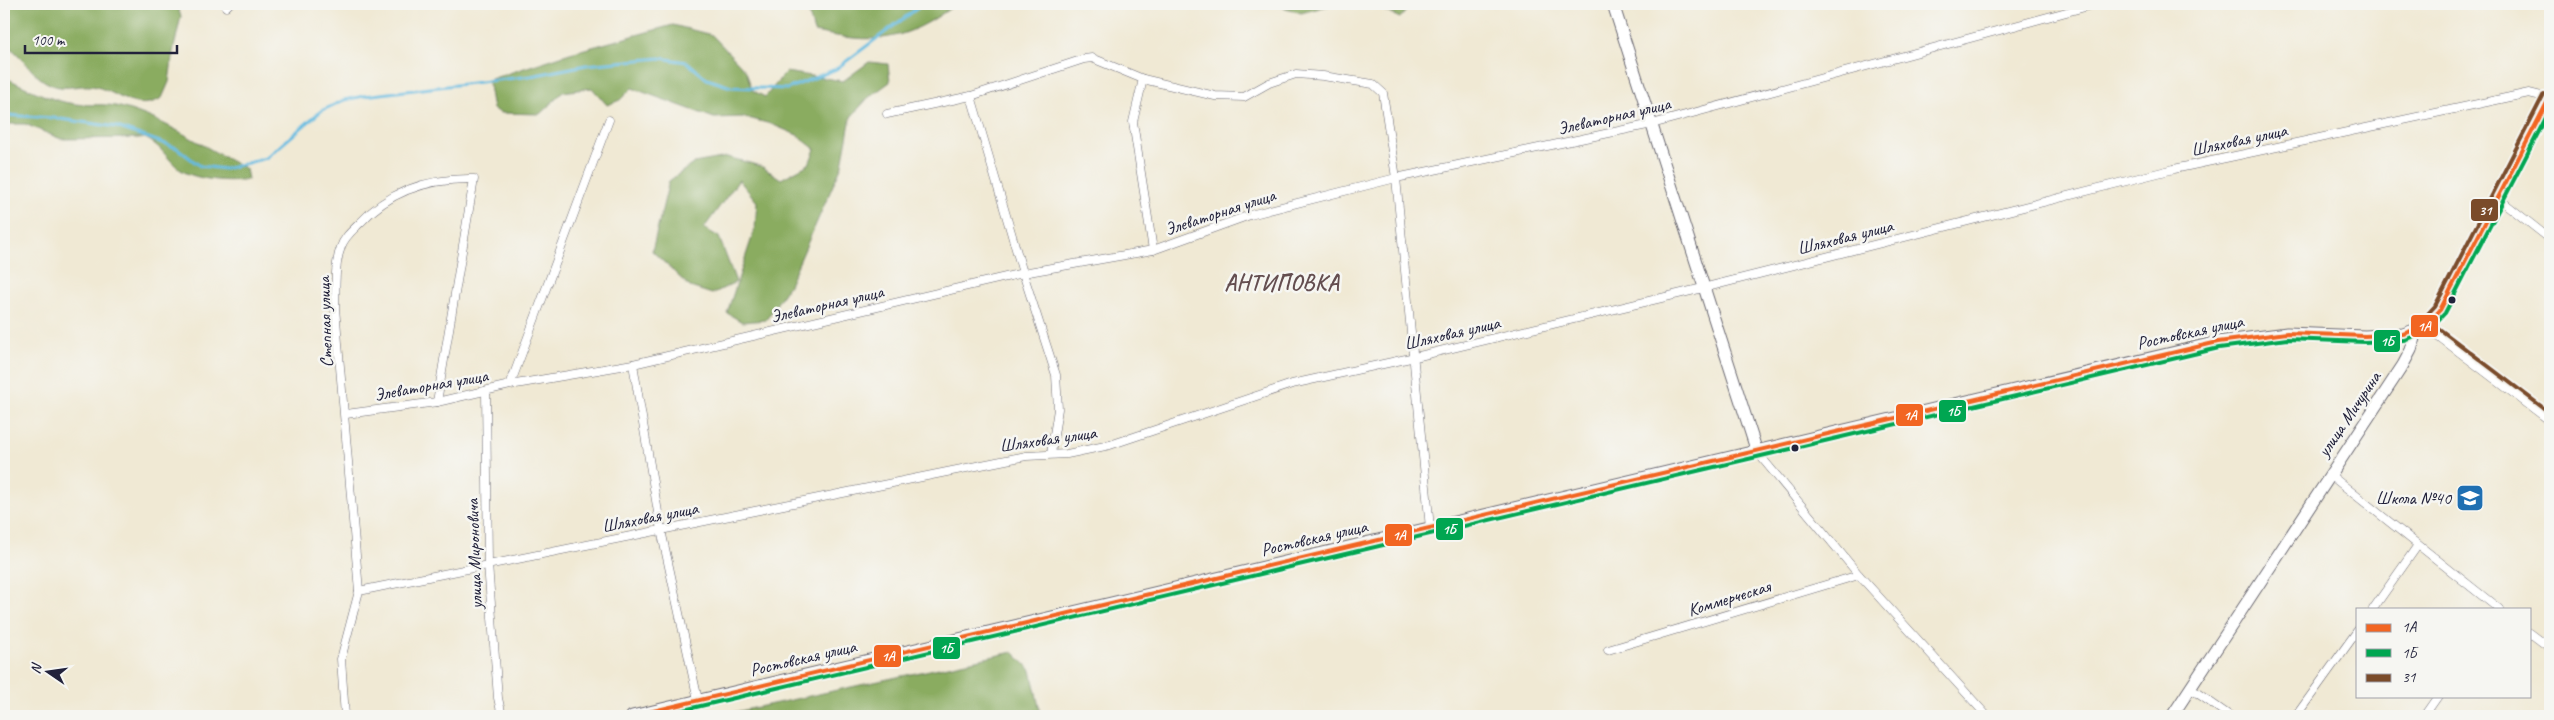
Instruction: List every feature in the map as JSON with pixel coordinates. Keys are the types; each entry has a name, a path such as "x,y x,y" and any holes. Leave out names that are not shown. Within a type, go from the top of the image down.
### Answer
{"main road":[{"path":"1613,4 1757,452"},
{"name":"улица Мичурина","path":"2172,716 2329,474 2407,358 2421,328 2440,310 2550,98"},
{"name":"Ростовская улица","path":"632,716 2237,338 2287,333 2391,336 2421,328"}],"street":[{"name":"Элеваторная улица","path":"346,414 437,402 510,385 632,364 1023,273 1154,250 1250,215 1396,178 1652,124 2096,4"},
{"path":"888,114 972,96 1084,59 1100,60 1143,79 1215,96 1244,97 1269,83 1296,74 1373,84 1382,93 1396,178 1430,528"},
{"path":"1143,79 1133,122 1154,250"},
{"name":"Шляховая улица","path":"359,591 1026,456 1082,452 1110,445 1292,384 1703,288 2174,169 2529,93 2550,98"},
{"path":"972,96 1023,273 1056,375 1058,409 1051,454"},
{"path":"510,385 609,120"},
{"name":"Степная улица","path":"345,716 341,659 359,591 346,414 335,308 336,282 341,246 348,235 376,206 394,194 432,182 474,179 437,402"},
{"path":"2498,198 2550,239"},
{"path":"2421,328 2550,421"},
{"path":"632,364 661,530 698,700"},
{"name":"улица Мироновича","path":"486,391 488,564 498,698 502,716"},
{"path":"1757,452 1859,575 1987,716"},
{"path":"2329,474 2498,608"},
{"path":"2374,608 2418,545"},
{"name":"Коммерческая","path":"1608,650 1859,575"},
{"path":"2296,716 2356,633"},
{"path":"2532,634 2550,648"},
{"path":"2190,688 2230,716"},
{"path":"2424,716 2437,698"}],"green space":[{"path":"4,4 176,4 181,16 169,82 162,98 144,104 136,103 97,87 57,87 45,82 9,47 4,49"},
{"path":"806,4 956,4 921,27 889,37 872,39 814,32"},
{"path":"1274,4 1335,4 1301,13"},
{"path":"1370,4 1412,4 1400,18"},
{"path":"673,25 712,35 746,71 752,90 765,97 786,72 843,81 869,62 888,64 890,82 868,98 851,117 842,165 789,285 766,320 742,322 727,313 755,228 757,202 739,180 704,228 719,237 736,282 712,294 690,287 652,251 669,181 694,163 727,157 761,166 781,179 809,164 815,149 797,135 771,124 744,117 714,118 632,88 620,100 607,105 592,88 563,92 540,114 501,113 493,109 488,80 570,53"},
{"path":"4,77 56,100 75,104 114,106 137,112 169,126 246,169 248,179 232,181 201,178 191,175 177,167 159,147 145,138 61,139 25,124 4,124"},
{"path":"1013,652 1031,670 1041,716 717,716"}],"waterway":[{"path":"4,115 53,118 117,127 177,148 200,166 225,169 266,158 321,111 344,100 364,96 531,76 586,65 660,58 687,62 707,79 731,87 787,89 836,69 923,4"}],"transit line":[{"name":"31","path":"2420,322 2435,306 2544,94"},
{"name":"1А","path":"632,716 2218,342 2287,333 2365,336 2403,334 2425,326 2440,310 2550,97"},
{"name":"1Б","path":"658,716 2219,348 2287,339 2365,342 2404,340 2428,331 2445,313 2550,110"},
{"name":"31","path":"2429,321 2550,413"}],"place":[{"name":"Школа №40","path":"2470,498"}],"district":[{"name":"АНТИПОВКА","path":"1282,282"}]}
